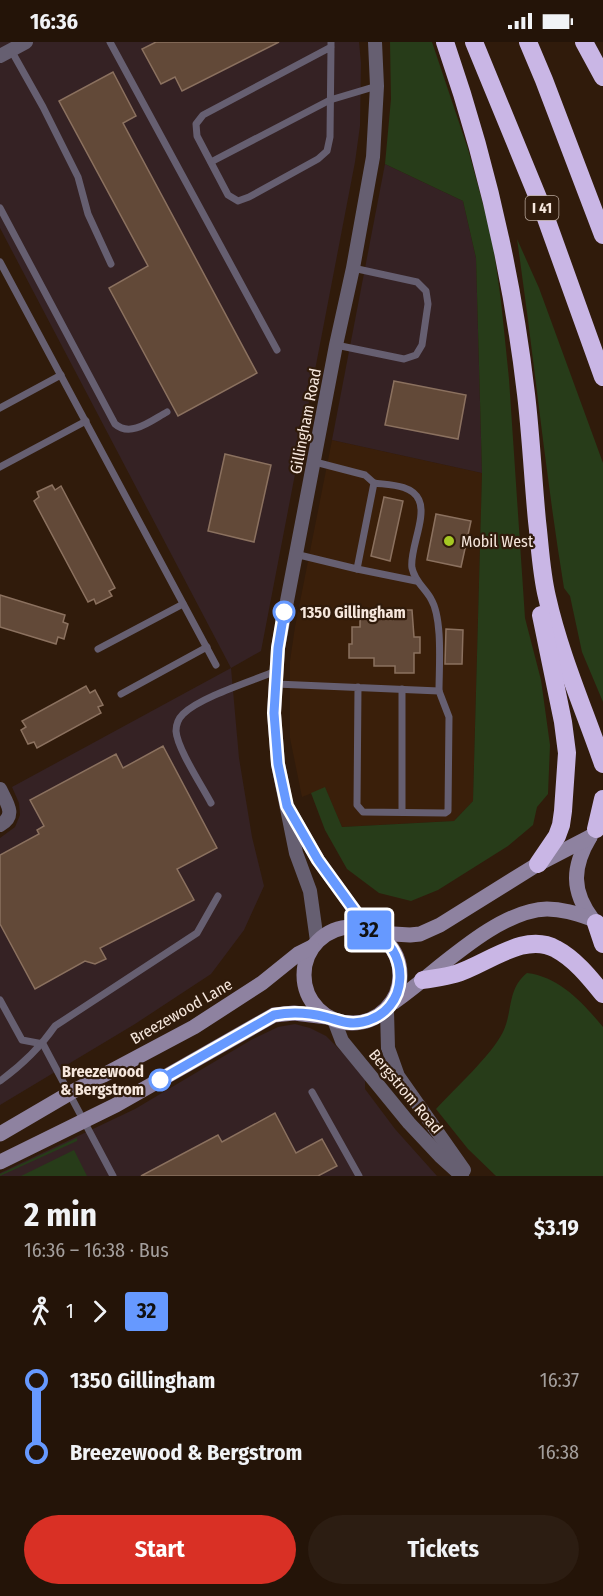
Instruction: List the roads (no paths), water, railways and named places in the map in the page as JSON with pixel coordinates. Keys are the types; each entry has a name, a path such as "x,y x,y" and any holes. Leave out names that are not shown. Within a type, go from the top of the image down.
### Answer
{"highway":[{"path":"445,42 476,134 505,253 526,393 546,595 561,649 603,764"},
{"name":"I 41","path":"474,42 543,210 603,377"},
{"path":"528,42 603,235"},
{"path":"584,42 603,77"},
{"path":"538,864 561,825 567,753 543,631 538,582 540,544"},
{"path":"596,831 603,799"},
{"path":"597,923 603,944"},
{"path":"423,981 456,974 519,946 531,944 554,947 565,954 585,972 603,994"}],"main road":[{"path":"331,1019 315,1006 307,993 303,977 305,962 315,944 328,933 341,928 354,927 372,931 420,934 440,925 596,831"},
{"path":"596,831 581,852 576,869 576,887 582,904 597,923"},
{"path":"0,1161 124,1100 274,1015 294,1013 348,1023 362,1022 390,1006 447,960 495,927 521,915 544,909 565,910 597,923"},
{"path":"372,931 389,944 397,957 400,971 399,986 390,1006"},
{"name":"Breezewood Lane","path":"0,1134 70,1093 194,1027 262,984 298,954 315,944"}],"street":[{"path":"6,53 26,42"},
{"name":"Gillingham Road","path":"315,944 310,891 296,853 278,764 274,713 276,677 278,648 295,554 315,462 373,158 377,86 375,42"},
{"path":"0,789 10,809 5,820"},
{"name":"Gillingham Road","path":"287,806 318,860 372,931"},
{"name":"Bergstrom Road","path":"390,1006 388,1048 398,1076 468,1176"},
{"name":"Bergstrom Road","path":"331,1019 342,1041 409,1123 462,1176"}],"lane":[{"path":"110,42 277,350"},
{"path":"331,44 330,137 327,151 318,159 249,197 238,201 228,195 197,136 196,124 203,115 331,44"},
{"path":"6,53 43,107 78,177 88,214 111,264"},
{"path":"211,162 330,100 377,86"},
{"path":"0,208 115,424 120,428 131,430 167,411"},
{"path":"0,262 216,665"},
{"path":"336,345 404,359 416,355 422,345 428,304 426,291 417,282 353,268"},
{"path":"0,408 61,375"},
{"path":"0,467 86,421"},
{"path":"315,462 364,475 374,483 404,487 414,492 419,499 421,506 418,540 412,566 416,581 432,599 439,626 439,691 449,717 449,808 445,813 363,812 357,806 358,687"},
{"path":"357,569 374,483"},
{"path":"295,554 416,581"},
{"path":"99,649 183,604"},
{"path":"121,694 207,647"},
{"path":"210,803 180,745 176,731 177,721 184,713 213,696 276,677 358,687 439,691"},
{"path":"402,689 402,812"},
{"path":"0,1081 23,1064 43,1044 55,1026 197,933 218,896"},
{"path":"0,1000 22,1040 43,1044"},
{"path":"43,1044 113,1176"},
{"path":"312,1092 359,1176"}],"place":[{"name":"Mobil West","path":"449,541"},
{"name":"1350 Gillingham","path":"284,612"},
{"name":"Breezewood & Bergstrom","path":"160,1080"}]}
